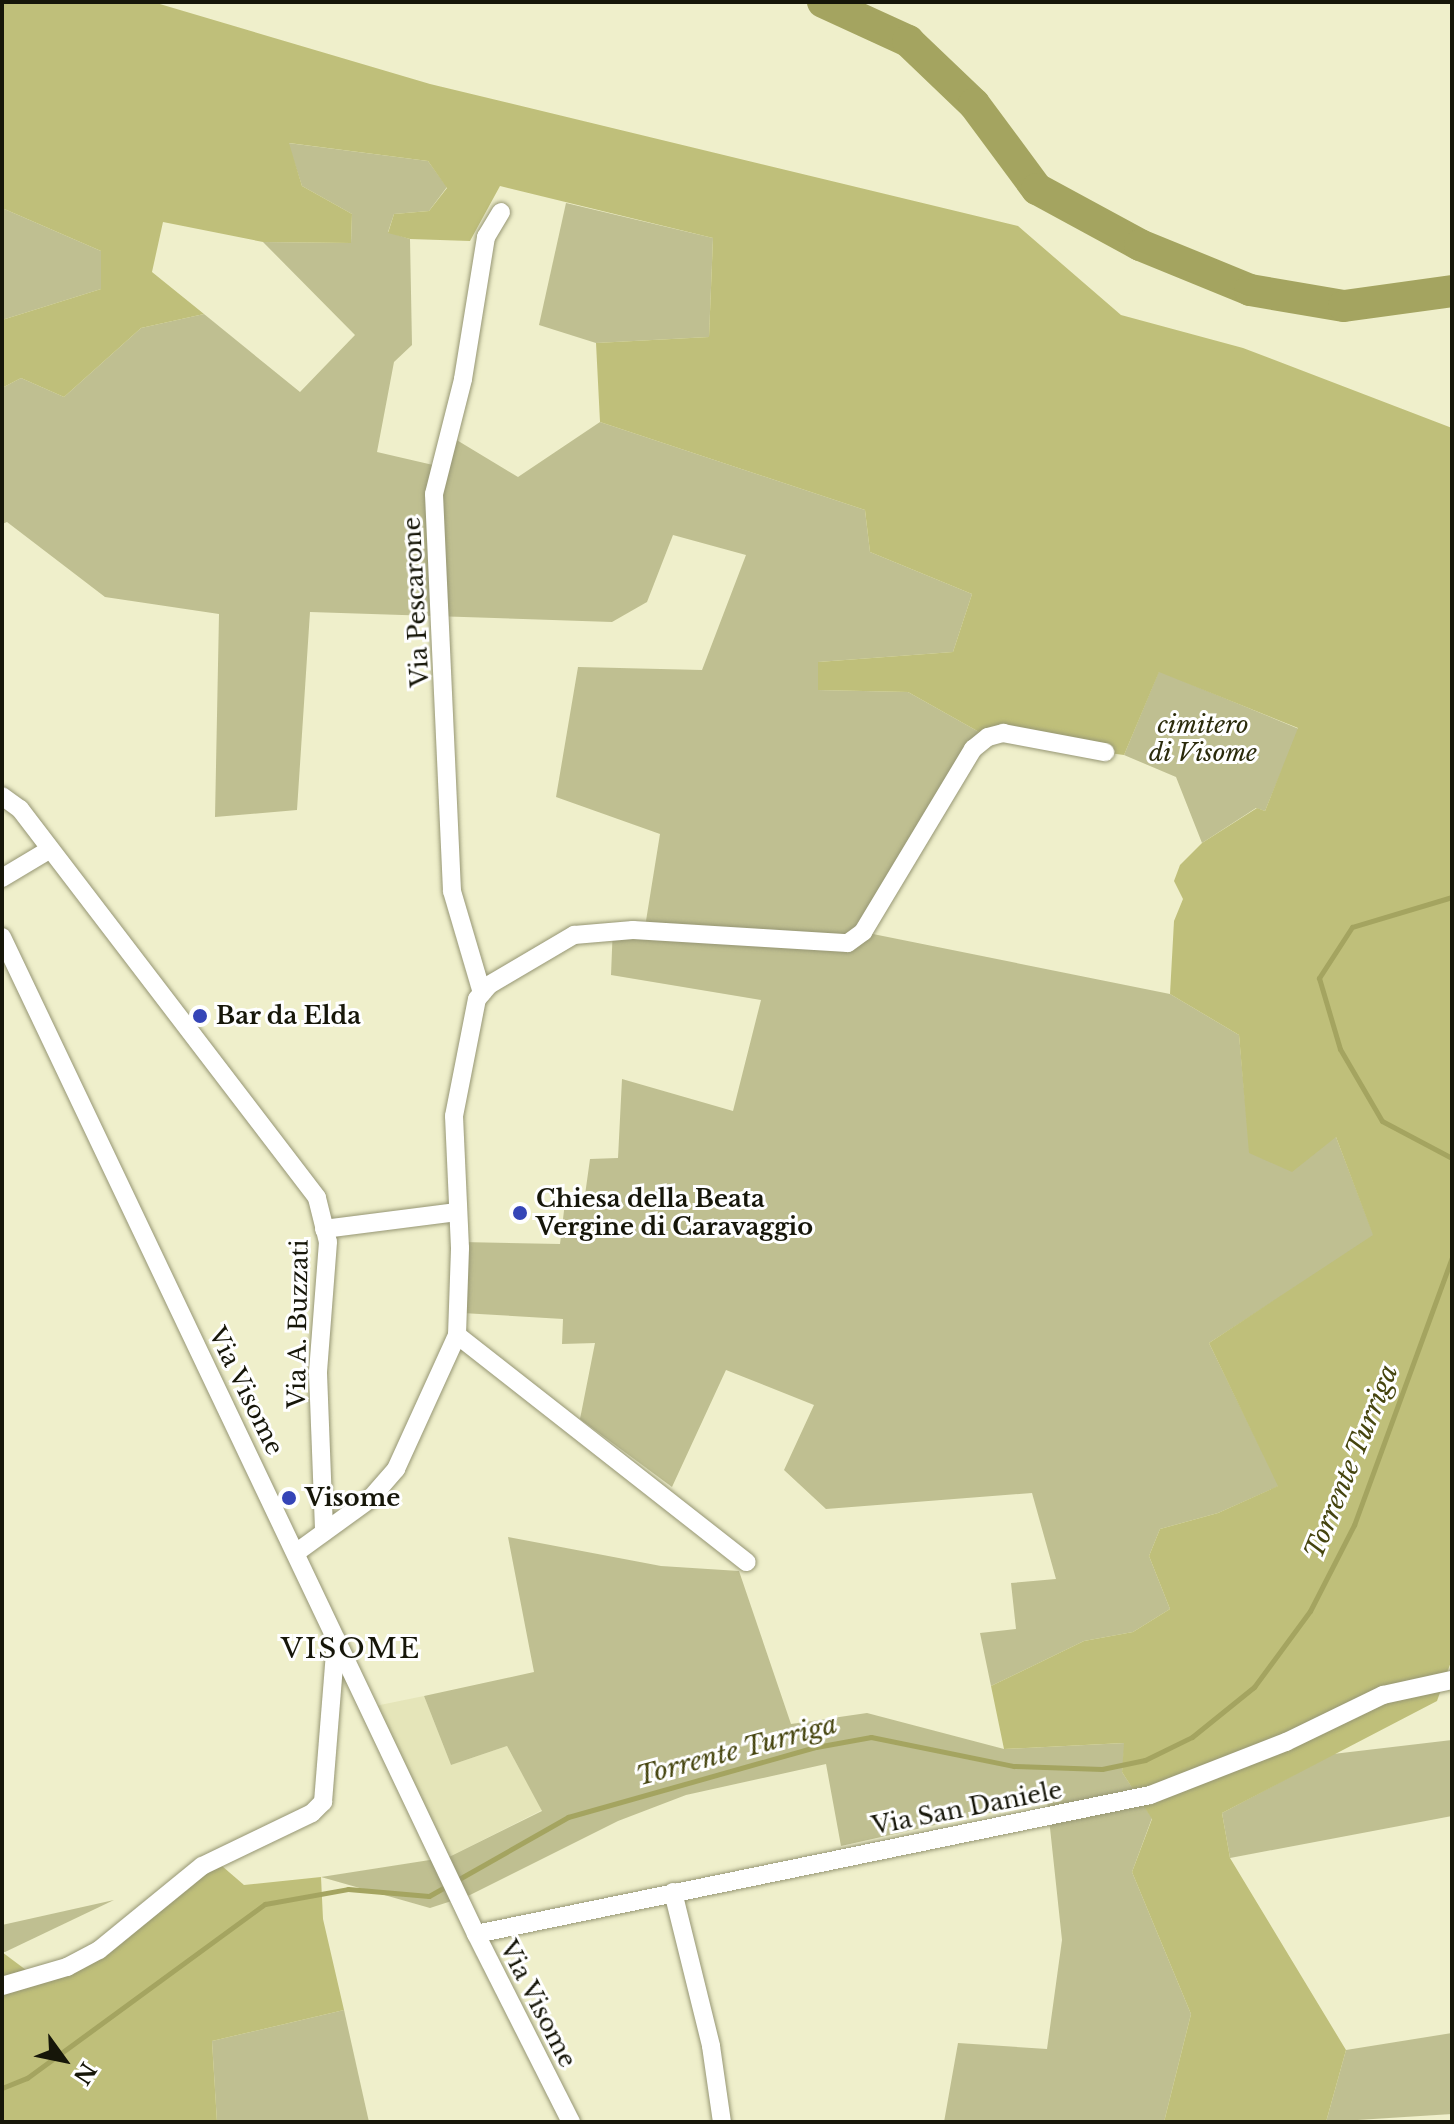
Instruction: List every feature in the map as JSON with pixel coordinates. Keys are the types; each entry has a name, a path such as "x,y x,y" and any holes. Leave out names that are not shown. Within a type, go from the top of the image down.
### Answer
{"street":[{"name":"Via Pescarone","path":"482,993 452,891 434,494 463,379 486,237 501,212"},
{"path":"297,1552 370,1499 396,1469 457,1335 454,1116 477,999 482,993 507,971 574,935 633,930 848,943 863,932 980,743 1003,733 1105,752"},
{"name":"Via A. Buzzati","path":"2,796 20,809 317,1198 328,1242 318,1373 324,1532"},
{"path":"2,878 49,850"},
{"name":"Via Visome","path":"2,937 476,1934 571,2122"},
{"path":"324,1229 456,1204"},
{"path":"457,1335 747,1562"},
{"path":"2,1986 67,1967 99,1950 202,1866 312,1813 323,1802 336,1637"},
{"name":"Via San Daniele","path":"476,1934 1150,1795 1286,1742 1383,1695 1452,1680"},
{"path":"673,1892 711,2046 722,2122"}],"shaded area":[{"path":"2,2 153,2 430,84 1018,226 1121,315 1243,348 1452,428 1452,1659 1437,1701 1222,1813 1230,1858 1346,2050 1326,2122 1164,2122 1191,2014 1132,1872 1152,1819 1122,1772 1124,1743 1004,1749 991,1686 1084,1641 1133,1632 1170,1609 1149,1556 1160,1529 1218,1513 1278,1486 1209,1343 1373,1235 1336,1137 1292,1172 1249,1153 1239,1035 1170,994 1174,921 1183,899 1174,881 1180,865 1202,843 1257,808 1265,811 1298,728 1159,672 1124,755 988,737 908,692 818,690 818,662 953,652 972,594 870,552 865,510 600,422 596,343 709,337 713,238 500,186 470,241 410,239 388,233 394,214 429,211 447,188 428,161 289,143 302,186 352,214 351,243 263,242 163,222 152,272 204,314 141,328 64,397 21,378 2,388 2,320 101,289 101,251 2,208"},
{"path":"424,1696 451,1765 507,1746 542,1810 449,1857 375,1706"},
{"path":"215,1860 244,1885 321,1877 323,1919 344,2010 212,2041 217,2122 2,2122 2,1952 34,1976 67,1967"}],"green space":[{"path":"288,143 428,161 447,187 429,211 394,214 388,232 410,239 412,345 394,362 377,452 446,468 455,439 518,477 600,422 865,510 870,552 972,594 953,652 818,662 818,690 908,692 988,737 863,932 1170,994 1239,1035 1250,1153 1336,1137 1374,1236 1209,1343 1279,1486 1218,1513 1160,1529 1149,1556 1170,1609 1133,1632 1084,1641 991,1686 980,1633 1016,1629 1011,1583 1056,1579 1032,1493 826,1509 784,1470 814,1405 726,1370 672,1487 580,1419 595,1343 562,1344 563,1319 462,1313 461,1242 560,1244 566,1194 585,1195 590,1159 618,1158 622,1079 733,1111 761,1000 611,975 613,925 645,927 660,834 556,797 578,667 702,670 746,555 673,535 647,602 612,622 310,612 297,810 215,817 219,614 105,597 7,522 2,524 2,388 21,378 64,397 141,328 204,314 300,392 355,335 263,242 351,243 352,214 302,186"},
{"path":"566,203 713,238 709,337 596,343 539,325"},
{"path":"2,208 101,251 101,289 2,320"},
{"name":"cimitero di Visome","path":"1159,671 1299,729 1265,811 1256,808 1202,843 1176,777 1124,755"},
{"path":"508,1537 661,1566 739,1571 791,1724 867,1713 1004,1749 1125,1743 1122,1772 1152,1818 1132,1872 1191,2014 1164,2122 944,2122 958,2043 1047,2049 1062,1940 1047,1800 841,1846 826,1764 686,1795 618,1821 470,1895 430,1908 321,1877 449,1857 542,1811 507,1746 451,1765 424,1696 534,1672"},
{"path":"1452,1740 1452,1816 1230,1858 1222,1813 1333,1754"},
{"path":"114,1900 5,1952 2,1952 2,1925"},
{"path":"344,2010 369,2122 217,2122 212,2041"},
{"path":"1452,2033 1452,2114 1326,2122 1346,2050"}],"waterway":[{"path":"823,2 908,41 974,104 1037,189 1140,245 1250,290 1344,306 1452,291"},
{"name":"Torrente Turriga","path":"1452,897 1352,927 1319,978 1340,1049 1382,1121 1452,1158"},
{"name":"Torrente Turriga","path":"2,2088 27,2078 265,1904 348,1889 429,1896 568,1817 816,1747 871,1737 1014,1766 1102,1769 1145,1760 1192,1737 1254,1687 1310,1611 1354,1525 1452,1257"}],"place":[{"name":"Bar da Elda","path":"200,1016"},
{"name":"Chiesa della Beata Vergine di Caravaggio","path":"520,1213"},
{"name":"Visome","path":"289,1498"}],"district":[{"name":"VISOME","path":"351,1649"}]}
